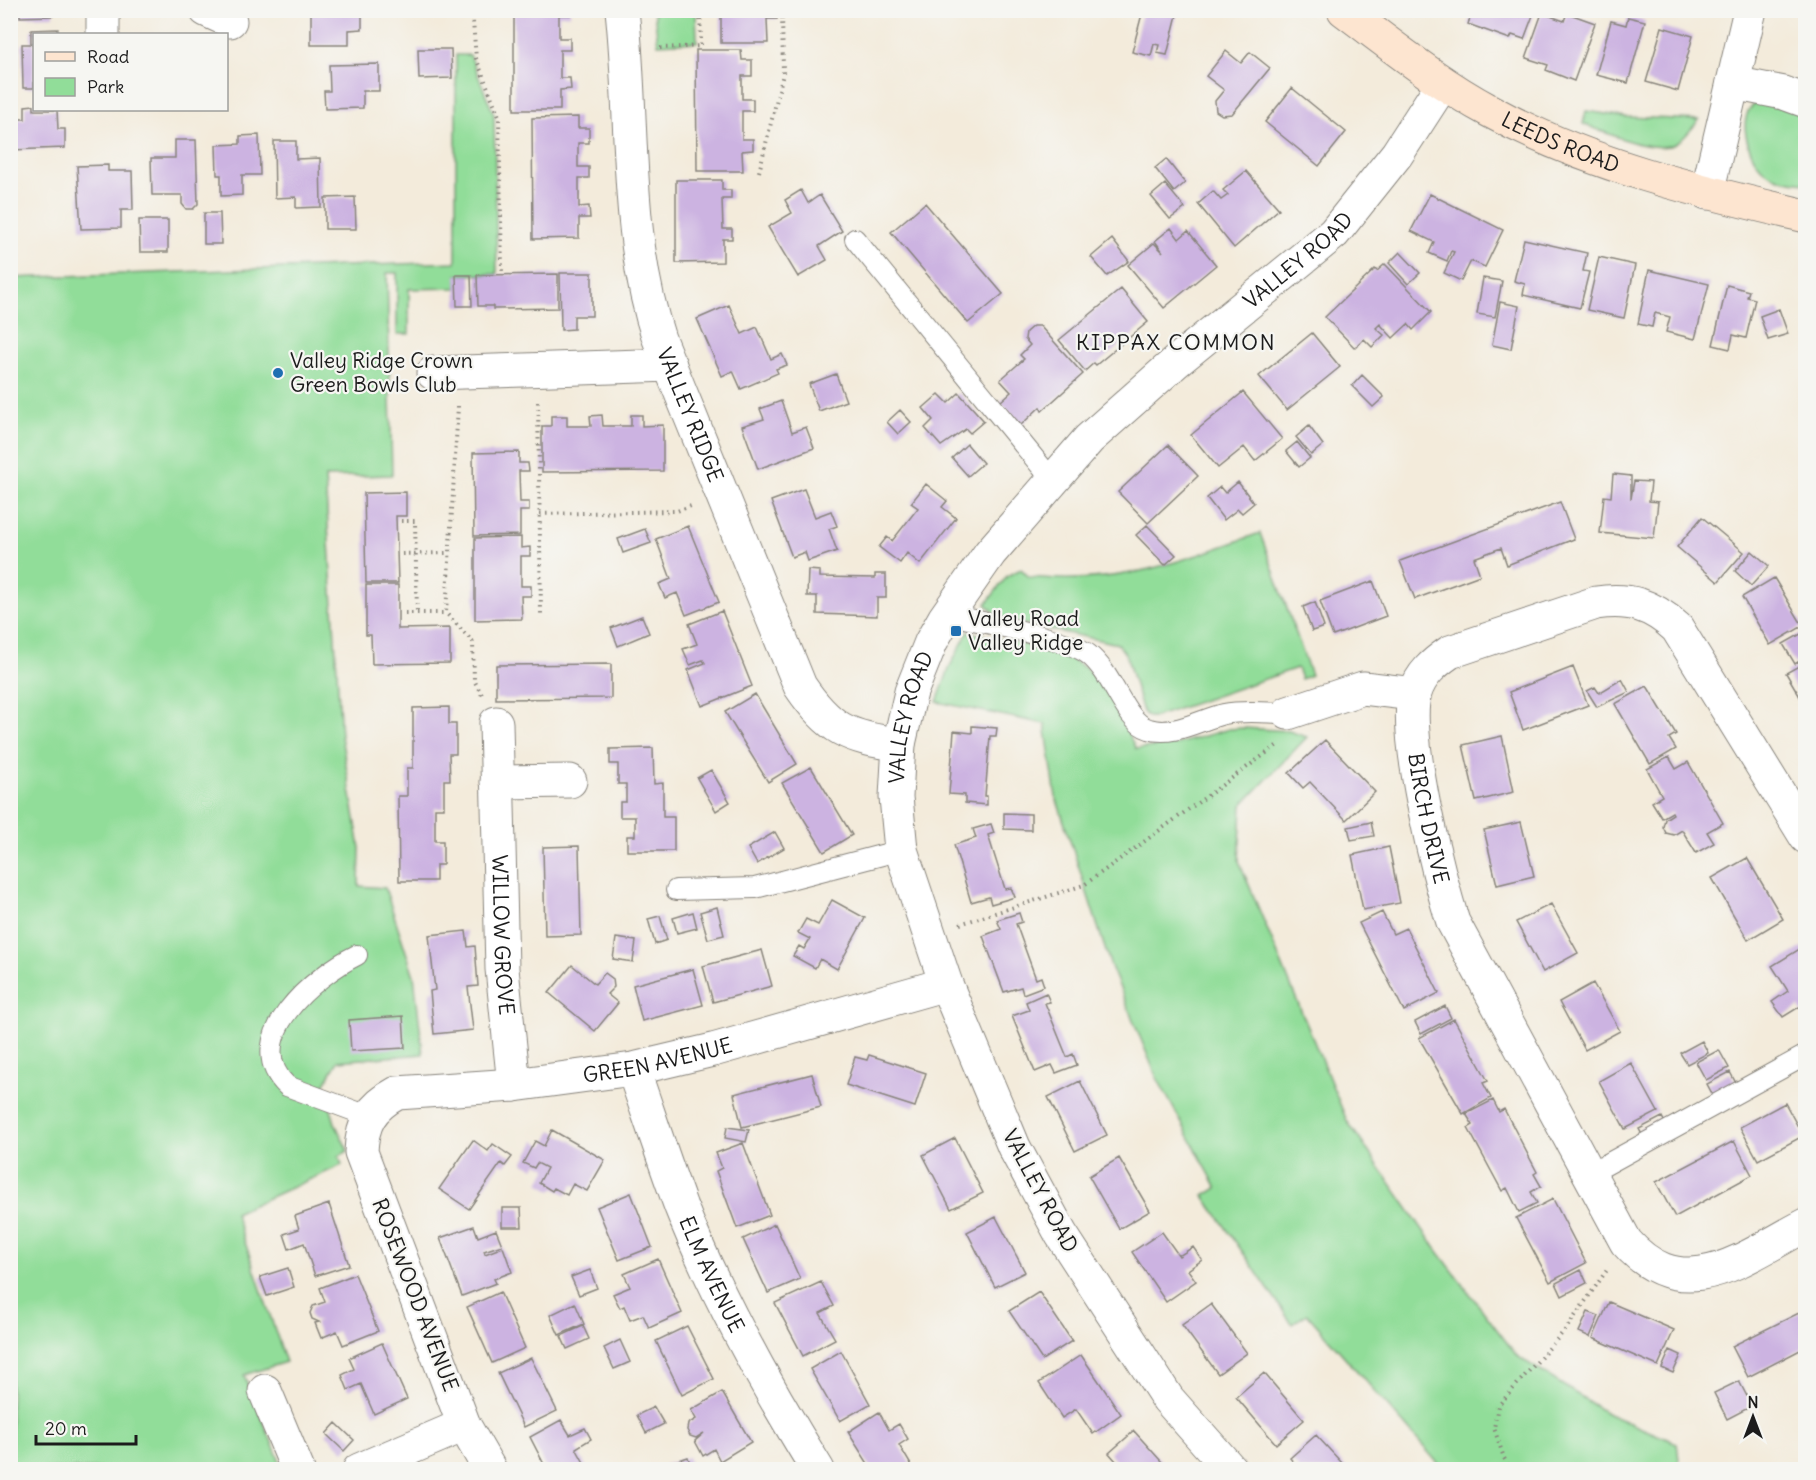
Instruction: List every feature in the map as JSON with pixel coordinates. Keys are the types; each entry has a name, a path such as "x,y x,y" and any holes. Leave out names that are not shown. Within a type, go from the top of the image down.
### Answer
{"main road":[{"name":"LEEDS ROAD","path":"1344,10 1443,83 1546,139 1645,175 1707,193 1806,216"}],"street":[{"path":"103,10 103,33"},
{"name":"VALLEY RIDGE","path":"622,10 638,256 650,312 670,365 800,686 816,710 838,729 865,740 899,744"},
{"path":"1707,193 1750,10"},
{"name":"VALLEY ROAD","path":"1231,1470 1168,1399 1061,1234 1014,1147 946,984 901,850 896,797 899,744 911,692 920,666 948,614 990,554 1089,439 1334,233 1397,154 1443,83"},
{"path":"1733,83 1784,93 1806,101"},
{"path":"447,372 670,365"},
{"name":"BIRCH DRIVE","path":"1806,837 1677,628 1661,613 1640,603 1618,599 1596,603 1450,652 1434,663 1422,676 1414,694 1412,732 1442,890 1453,922 1626,1242 1640,1258 1659,1270 1680,1275 1702,1275 1723,1269 1806,1225"},
{"path":"1285,727 1363,688 1414,694"},
{"name":"WILLOW GROVE","path":"496,723 502,969 514,1085"},
{"path":"497,782 570,781"},
{"name":"GREEN AVENUE","path":"368,1116 380,1102 397,1093 514,1085 633,1069 713,1050 946,984"},
{"name":"ELM AVENUE","path":"633,1069 682,1208 718,1289 759,1368 818,1470"},
{"name":"ROSEWOOD AVENUE","path":"368,1116 362,1133 361,1152 464,1425 490,1470"},
{"path":"265,1391 298,1470"},
{"path":"359,1470 464,1425"}],"lane":[{"path":"855,239 1053,481"},
{"path":"948,614 1085,651 1102,665 1129,714 1148,729 1161,731 1174,729 1226,714 1285,727"},
{"path":"676,890 755,888 901,850"},
{"path":"357,955 335,966 298,998 284,1018 271,1053 272,1065 277,1077 287,1086 368,1116"},
{"path":"1589,1174 1806,1054"}],"path":[{"path":"472,10 476,58 499,116 502,271"},
{"path":"626,49 701,46 700,10"},
{"path":"759,172 783,74 782,10"},
{"path":"537,369 541,614"},
{"path":"447,372 449,553 446,613 473,642 474,681 496,723"},
{"path":"540,514 677,511 722,493"},
{"path":"401,521 415,521 417,613"},
{"path":"402,554 449,553"},
{"path":"405,613 446,613"},
{"path":"928,933 1084,885 1285,727"},
{"path":"1511,1470 1504,1458 1494,1428 1498,1406 1566,1329 1626,1242"}],"green space":[{"path":"654,11 696,11 697,42 658,44"},
{"path":"456,55 470,55 494,115 497,274 457,275 457,288 409,289 409,334 397,334 397,273 387,273 392,475 325,477 341,736 360,848 359,886 385,888 414,976 423,1054 338,1061 324,1085 335,1123 348,1151 339,1156 342,1165 235,1213 286,1362 244,1375 283,1469 11,1469 10,278 456,262"},
{"path":"1758,102 1805,114 1805,183 1785,180 1770,174 1759,165 1753,156 1745,125 1751,108"},
{"path":"1586,111 1626,117 1699,120 1677,143 1656,147 1630,141 1583,124"},
{"path":"1260,533 1311,675 1301,679 1297,668 1155,717 1148,717 1143,712 1126,655 1118,644 1001,619 986,604 1007,576 1021,569 1029,577 1061,579 1120,575 1147,570 1202,554"},
{"path":"968,632 1049,651 1079,664 1091,673 1105,689 1136,749 1177,744 1229,729 1289,731 1307,737 1242,805 1239,861 1347,1121 1437,1250 1517,1356 1608,1414 1677,1443 1680,1469 1443,1469 1307,1314 1292,1324 1204,1196 1217,1188 1156,1076 1110,964 1056,797 1045,724 937,702 950,666"}],"building":[{"path":"20,10 53,10 53,16 20,17"},
{"path":"311,10 362,10 362,29 349,30 349,45 311,45"},
{"path":"514,10 570,10 570,15 559,15 559,38 570,38 570,50 560,50 560,78 570,78 571,89 560,90 560,110 514,110"},
{"path":"721,10 777,10 777,19 767,19 768,43 721,43"},
{"path":"1116,10 1128,10 1124,16"},
{"path":"1143,10 1159,10 1177,15 1167,55 1157,53 1159,45 1154,44 1151,56 1132,52"},
{"path":"1473,10 1535,10 1524,39 1512,35 1510,39 1468,24"},
{"path":"1542,13 1564,21 1567,13 1595,23 1574,81 1546,70 1548,65 1526,58"},
{"path":"1628,17 1645,21 1628,83 1596,75 1611,21 1626,25"},
{"path":"1662,27 1693,36 1678,91 1646,82"},
{"path":"58,29 58,33 33,33 33,88 23,88 22,44 31,44 31,30"},
{"path":"418,49 451,49 452,78 419,79"},
{"path":"696,50 741,50 742,60 752,60 752,76 742,76 742,99 753,99 753,111 742,111 742,139 753,139 753,150 742,151 743,171 697,171"},
{"path":"1226,51 1241,63 1250,52 1270,68 1232,114 1222,115 1216,111 1215,101 1224,90 1206,76"},
{"path":"379,64 379,91 363,91 363,108 325,109 324,91 330,91 329,65"},
{"path":"1292,88 1346,132 1319,166 1265,122"},
{"path":"10,93 14,93 15,107 10,107"},
{"path":"33,105 33,111 57,111 58,129 65,129 65,148 10,150 10,119 25,119 25,106"},
{"path":"578,117 578,128 589,128 589,143 578,143 578,167 589,167 589,178 579,178 579,207 589,206 590,218 579,218 579,238 533,239 532,118"},
{"path":"259,135 260,175 242,175 242,195 221,196 221,175 217,175 216,145 240,144 240,136"},
{"path":"175,140 196,140 198,204 193,209 186,209 182,204 182,195 152,195 151,158 175,158"},
{"path":"274,141 296,141 296,159 320,158 321,207 296,208 296,197 275,198"},
{"path":"1166,159 1185,183 1174,192 1155,168"},
{"path":"108,165 108,171 132,171 133,210 121,210 121,228 81,229 77,166"},
{"path":"1246,171 1279,209 1234,248 1198,204 1213,191 1221,200 1228,195 1223,190"},
{"path":"676,180 722,180 722,190 731,190 731,199 722,199 723,229 732,229 732,239 723,239 723,262 676,263"},
{"path":"1165,184 1185,208 1170,219 1151,196"},
{"path":"801,190 808,203 820,195 842,231 819,246 827,260 798,277 768,227 792,213 785,200"},
{"path":"1430,194 1503,230 1485,267 1471,261 1461,281 1444,273 1454,252 1451,251 1447,261 1429,253 1434,242 1411,231"},
{"path":"355,197 356,229 325,229 325,198"},
{"path":"925,203 1003,294 968,323 891,232"},
{"path":"204,213 220,213 221,244 204,244"},
{"path":"139,220 168,220 168,252 140,252"},
{"path":"1171,228 1179,239 1188,231 1216,265 1164,308 1128,265 1154,243 1163,252 1155,241"},
{"path":"1112,239 1129,261 1107,276 1091,257"},
{"path":"1524,239 1587,253 1583,271 1589,272 1580,308 1523,295 1525,284 1514,281"},
{"path":"1400,252 1420,273 1408,284 1389,263"},
{"path":"1599,257 1635,265 1624,318 1587,310"},
{"path":"1385,264 1431,312 1413,330 1408,324 1393,338 1380,324 1376,328 1384,335 1372,347 1364,339 1355,348 1325,317 1375,269 1377,271"},
{"path":"1649,270 1709,284 1695,339 1666,332 1670,317 1655,313 1652,327 1638,324"},
{"path":"560,273 592,273 592,316 574,316 574,329 561,330"},
{"path":"558,274 558,308 493,309 493,306 478,306 477,275"},
{"path":"456,275 471,275 472,306 457,306"},
{"path":"1483,278 1502,281 1495,317 1477,314"},
{"path":"1727,285 1749,291 1747,297 1755,299 1746,338 1733,335 1730,349 1713,345"},
{"path":"1121,289 1148,322 1096,365 1094,363 1085,371 1059,340"},
{"path":"1500,302 1519,306 1511,349 1492,345"},
{"path":"729,305 742,334 757,327 771,359 782,354 787,365 776,369 778,373 741,389 733,371 722,376 697,319"},
{"path":"1779,309 1788,334 1768,340 1760,316"},
{"path":"1033,326 1040,326 1083,374 1042,411 1040,407 1021,425 1000,402 1011,392 1000,380 1024,359 1020,355 1030,345 1025,339 1026,332"},
{"path":"1312,333 1340,367 1287,410 1259,376"},
{"path":"836,374 846,401 819,411 809,384"},
{"path":"1362,375 1384,397 1373,407 1352,386"},
{"path":"1243,392 1282,439 1255,461 1244,447 1218,468 1191,435"},
{"path":"959,393 984,421 970,433 966,429 941,446 925,428 933,420 923,408 939,394 948,403"},
{"path":"781,401 792,432 806,427 814,448 758,469 742,426 764,419 760,409"},
{"path":"900,410 911,422 898,434 887,422"},
{"path":"602,415 603,426 631,426 631,415 642,415 642,426 663,425 663,471 542,472 542,426 551,426 551,416 567,416 567,426 591,426 590,416"},
{"path":"1309,426 1323,445 1311,455 1296,437"},
{"path":"1297,442 1310,458 1299,467 1286,451"},
{"path":"967,444 983,463 968,476 952,458"},
{"path":"1168,445 1198,476 1148,523 1118,492"},
{"path":"519,452 519,463 528,463 529,471 519,471 520,502 529,502 529,511 520,511 520,535 474,536 473,453"},
{"path":"1613,474 1631,476 1631,499 1634,481 1651,482 1649,501 1658,502 1654,538 1600,533 1604,496 1611,497"},
{"path":"1238,482 1254,503 1242,513 1238,509 1224,520 1207,498 1220,487 1225,493"},
{"path":"926,484 947,501 942,507 956,518 920,564 907,553 900,563 879,547 887,537 892,541 918,508 911,503"},
{"path":"804,489 815,517 831,511 837,526 829,529 837,551 808,561 805,552 792,557 771,501"},
{"path":"406,492 406,516 396,516 398,583 366,583 364,493"},
{"path":"1560,502 1574,539 1507,565 1501,548 1474,558 1480,575 1415,599 1400,561"},
{"path":"1702,517 1744,552 1718,582 1677,547"},
{"path":"1147,525 1176,555 1165,565 1136,535"},
{"path":"688,526 719,602 686,615 677,593 665,598 659,584 671,579 656,539"},
{"path":"645,529 651,543 623,553 618,539"},
{"path":"521,537 521,548 530,547 530,556 521,556 521,586 531,586 531,596 521,596 522,619 475,620 475,538"},
{"path":"1752,551 1769,566 1751,586 1735,571"},
{"path":"808,570 820,571 820,577 875,578 875,574 886,574 886,598 877,598 877,616 817,614 817,596 807,596"},
{"path":"1774,578 1803,626 1770,645 1742,597"},
{"path":"1373,581 1386,616 1333,636 1320,601"},
{"path":"366,585 398,585 398,629 450,628 450,663 372,664 371,635 366,635"},
{"path":"1315,602 1324,627 1312,631 1303,607"},
{"path":"722,611 752,686 702,706 688,670 705,663 703,660 690,665 683,649 697,644 689,624"},
{"path":"642,616 649,633 618,646 611,628"},
{"path":"1806,631 1806,657 1795,664 1783,644"},
{"path":"1806,662 1806,707 1786,673"},
{"path":"611,664 611,698 496,699 496,665"},
{"path":"1573,667 1588,705 1523,730 1509,692"},
{"path":"1622,679 1629,692 1597,707 1587,691 1595,687 1599,693"},
{"path":"1647,686 1676,734 1669,738 1676,749 1650,764 1615,704"},
{"path":"755,694 797,764 768,782 725,712"},
{"path":"449,707 449,724 456,724 456,754 449,754 450,780 444,780 444,808 435,808 435,841 443,841 443,865 436,865 436,881 399,881 398,796 407,796 407,768 413,768 413,708"},
{"path":"972,726 997,728 996,736 990,736 985,796 987,796 987,805 965,803 965,795 949,794 954,731 972,733"},
{"path":"1502,736 1514,792 1476,801 1463,745"},
{"path":"1325,740 1375,792 1346,820 1310,782 1303,788 1289,773"},
{"path":"653,748 654,784 663,783 663,817 674,817 674,851 627,851 627,836 635,836 635,817 620,817 620,802 626,802 626,784 618,784 618,764 610,764 610,749"},
{"path":"1669,757 1676,769 1688,762 1723,823 1707,832 1714,843 1696,853 1682,830 1674,835 1666,833 1663,827 1665,819 1673,814 1672,812 1662,818 1652,802 1662,796 1647,769"},
{"path":"811,767 852,835 824,852 782,783"},
{"path":"711,770 730,802 716,811 697,778"},
{"path":"1004,813 1031,814 1031,830 1004,829"},
{"path":"1371,822 1374,836 1351,840 1348,827"},
{"path":"1521,822 1534,876 1497,885 1484,830"},
{"path":"991,824 994,833 988,835 1005,889 1011,888 1015,897 991,904 989,897 971,902 954,845 976,838 973,829"},
{"path":"775,832 784,848 757,864 748,848"},
{"path":"579,846 581,935 545,936 543,847"},
{"path":"1389,847 1400,903 1363,910 1352,855"},
{"path":"1747,858 1783,919 1748,940 1712,878"},
{"path":"832,900 865,918 837,969 820,959 815,968 793,956 799,946 804,949 810,939 798,933 806,919 818,925"},
{"path":"1551,904 1578,953 1543,972 1516,922"},
{"path":"717,907 724,935 708,939 700,912"},
{"path":"693,912 697,928 677,933 673,918"},
{"path":"1382,912 1393,934 1406,928 1439,993 1404,1011 1359,923"},
{"path":"1019,913 1022,922 1016,924 1036,979 1041,977 1044,986 1023,994 1021,987 1004,992 983,936 1001,929 997,920"},
{"path":"660,916 667,940 655,944 648,919"},
{"path":"466,931 468,947 475,946 478,986 468,987 473,1030 434,1034 430,991 435,990 429,935"},
{"path":"616,938 636,941 633,962 613,959"},
{"path":"1806,945 1806,1011 1803,1013 1799,1007 1783,1017 1772,1002 1788,991 1772,966"},
{"path":"762,950 772,986 713,1002 703,966"},
{"path":"572,965 595,984 605,973 613,979 614,987 607,994 618,1003 595,1031 549,993"},
{"path":"693,969 703,1005 642,1021 633,985"},
{"path":"1593,983 1620,1031 1585,1050 1559,1002"},
{"path":"1046,993 1050,1002 1045,1003 1067,1057 1073,1054 1077,1065 1056,1073 1052,1065 1035,1072 1012,1016 1029,1010 1026,1002"},
{"path":"1445,1006 1451,1018 1421,1034 1415,1022"},
{"path":"403,1016 405,1048 351,1051 349,1020"},
{"path":"1454,1019 1488,1081 1483,1083 1491,1098 1463,1114 1419,1038"},
{"path":"1702,1041 1708,1053 1687,1064 1680,1053"},
{"path":"1719,1050 1729,1068 1706,1080 1696,1062"},
{"path":"869,1055 926,1073 915,1107 846,1085 855,1057 867,1060"},
{"path":"1631,1063 1658,1112 1625,1129 1599,1081"},
{"path":"1730,1072 1738,1087 1715,1099 1707,1084"},
{"path":"812,1074 821,1107 742,1127 734,1094"},
{"path":"1080,1081 1107,1135 1075,1151 1048,1097"},
{"path":"1493,1100 1499,1112 1504,1109 1537,1172 1534,1174 1541,1186 1531,1192 1537,1203 1519,1212 1507,1188 1502,1191 1468,1128 1473,1125 1466,1114"},
{"path":"1785,1103 1803,1136 1758,1160 1740,1127"},
{"path":"1662,1117 1667,1127 1644,1138 1639,1129"},
{"path":"727,1127 749,1130 746,1142 725,1138"},
{"path":"552,1130 605,1160 587,1191 573,1184 567,1195 554,1188 552,1191 539,1183 547,1168 537,1163 534,1168 523,1163 535,1141 544,1146"},
{"path":"955,1138 983,1193 951,1209 923,1155"},
{"path":"473,1140 488,1151 493,1144 512,1157 505,1166 501,1163 469,1209 439,1189"},
{"path":"1734,1141 1752,1175 1675,1217 1656,1182"},
{"path":"743,1143 770,1215 737,1228 716,1171 722,1168 716,1153"},
{"path":"1119,1158 1150,1211 1119,1229 1089,1176"},
{"path":"631,1193 652,1247 619,1260 597,1207"},
{"path":"1553,1199 1586,1263 1550,1282 1516,1218"},
{"path":"329,1204 349,1265 315,1276 304,1243 289,1249 284,1234 299,1229 295,1216"},
{"path":"502,1208 521,1208 522,1227 502,1227"},
{"path":"996,1217 1025,1272 995,1287 967,1232"},
{"path":"775,1224 800,1279 768,1293 743,1239"},
{"path":"474,1226 478,1237 496,1230 502,1245 484,1251 485,1254 503,1247 512,1272 494,1279 496,1283 462,1296 440,1238"},
{"path":"1162,1232 1179,1256 1193,1247 1202,1260 1188,1270 1196,1281 1166,1302 1132,1252"},
{"path":"658,1259 682,1313 649,1328 643,1315 630,1320 624,1306 620,1308 613,1294 630,1287 624,1274"},
{"path":"288,1268 294,1287 267,1296 260,1277"},
{"path":"590,1270 597,1288 579,1295 571,1277"},
{"path":"1581,1270 1587,1283 1562,1296 1556,1283"},
{"path":"355,1274 378,1331 343,1345 337,1331 321,1338 315,1323 319,1322 312,1319 310,1313 313,1306 325,1302 320,1288"},
{"path":"821,1282 834,1306 820,1313 835,1339 803,1356 775,1303"},
{"path":"500,1292 525,1348 492,1363 467,1307"},
{"path":"1039,1292 1072,1341 1042,1360 1009,1311"},
{"path":"1609,1302 1674,1330 1658,1366 1593,1338"},
{"path":"575,1303 584,1324 559,1335 550,1315"},
{"path":"1211,1304 1247,1353 1218,1374 1182,1325"},
{"path":"1803,1311 1806,1316 1806,1347 1748,1377 1732,1346"},
{"path":"1588,1312 1599,1316 1590,1337 1579,1332"},
{"path":"583,1326 589,1339 567,1349 561,1336"},
{"path":"687,1326 714,1379 682,1395 656,1341"},
{"path":"620,1340 630,1362 614,1369 604,1348"},
{"path":"382,1343 407,1399 374,1414 361,1384 348,1390 342,1375 354,1369 349,1358"},
{"path":"1670,1350 1681,1355 1673,1373 1662,1368"},
{"path":"841,1351 870,1404 840,1421 810,1369"},
{"path":"1081,1355 1121,1414 1093,1434 1076,1409 1062,1418 1039,1383"},
{"path":"531,1358 557,1411 524,1427 498,1373"},
{"path":"1264,1373 1304,1420 1276,1444 1236,1397"},
{"path":"1739,1381 1752,1406 1727,1419 1714,1393"},
{"path":"722,1392 751,1442 720,1461 714,1449 703,1456 695,1441 704,1433 696,1438 690,1436 687,1430 688,1424 696,1419 691,1410"},
{"path":"654,1407 664,1424 646,1433 637,1415"},
{"path":"879,1412 889,1430 899,1424 908,1439 899,1445 914,1470 872,1470 848,1432"},
{"path":"561,1420 570,1435 585,1428 591,1439 576,1448 588,1470 547,1470 530,1437"},
{"path":"336,1423 354,1440 344,1451 326,1434"},
{"path":"1134,1431 1169,1470 1124,1470 1109,1453"},
{"path":"1316,1435 1348,1470 1300,1470 1290,1458"},
{"path":"688,1457 692,1470 666,1470 664,1465"}],"place":[{"name":"Valley Ridge Crown Green Bowls Club","path":"278,373"},
{"name":"Valley Road Valley Ridge","path":"956,631"}],"district":[{"name":"KIPPAX COMMON","path":"1176,342"}]}
